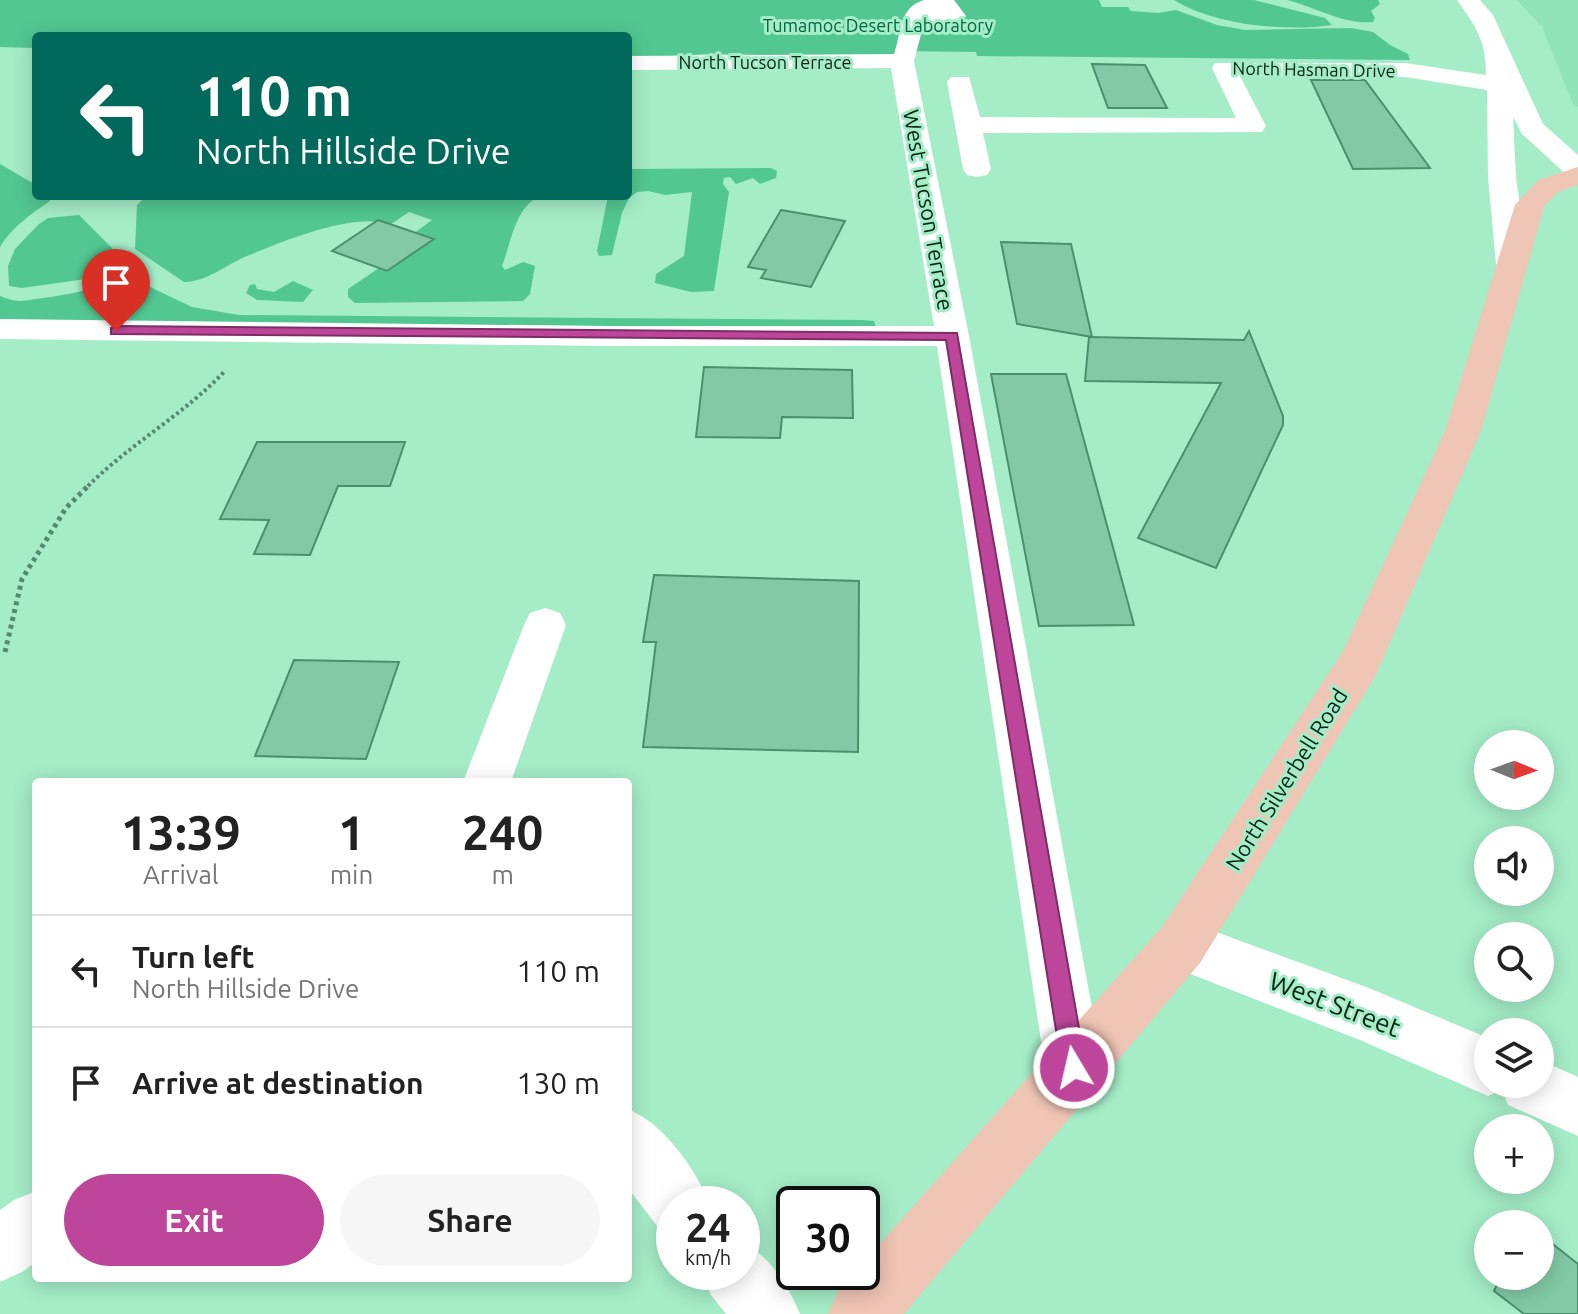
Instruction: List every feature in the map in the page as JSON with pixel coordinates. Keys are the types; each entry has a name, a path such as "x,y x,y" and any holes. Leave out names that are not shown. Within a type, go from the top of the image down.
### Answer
{"main road":[{"name":"North Silverbell Road","path":"861,1314 1181,945 1360,662 1463,431 1530,205 1548,186 1578,173"}],"street":[{"path":"1468,0 1485,20 1498,51 1505,85 1502,177 1512,264"},
{"path":"902,61 914,21"},
{"name":"North Tucson Terrace","path":"632,63 902,61"},
{"name":"West Tucson Terrace","path":"902,61 952,336 1074,1068"},
{"name":"North Hasman Drive","path":"970,125 1253,126 1224,68 1405,70 1505,85"},
{"path":"960,82 977,169"},
{"path":"1505,85 1531,128 1578,173"},
{"path":"0,329 952,336"},
{"path":"488,778 545,625"},
{"name":"West Street","path":"1181,945 1369,1016 1474,1061"},
{"path":"632,1144 665,1186"},
{"path":"0,1250 32,1225"},
{"path":"748,1290 767,1314"}],"path":[{"path":"5,652 22,579 66,508 116,458 204,393 260,333"}],"shaded area":[{"path":"1517,0 1578,0 1578,107 1573,104 1542,27"}],"green space":[{"name":"Tumamoc Desert Laboratory","path":"0,0 1099,0 1102,7 1128,7 1131,11 1158,13 1176,10 1217,25 1245,30 1351,28 1373,32 1408,54 1410,60 977,56 976,52 899,51 900,58 712,54 632,58 632,32 32,32 32,48 0,47"},
{"path":"1174,0 1254,0 1325,18 1332,25 1294,28 1229,21 1190,9"},
{"path":"1287,0 1378,0 1380,4 1371,11 1375,18 1373,22 1362,22"},
{"path":"0,164 32,183 32,200 50,201 16,227 0,247"},
{"path":"771,168 777,171 776,178 760,184 753,178 736,184 730,177 724,178 723,184 729,192 714,291 691,292 655,283 656,274 684,256 692,192 665,195 648,191 632,196 632,169"},
{"path":"142,200 533,200 520,215 502,266 505,270 523,262 535,266 530,294 523,301 355,303 348,297 348,289 379,268 387,272 427,243 410,236 432,220 409,212 391,224 358,222 318,230 247,256 200,279 184,282 135,249 137,205"},
{"path":"607,200 628,200 612,255 599,256 597,251"},
{"path":"79,215 115,251 119,265 129,277 192,307 239,315 862,320 874,321 876,328 0,323 0,296 23,301 52,297 86,289 93,281 86,279 22,288 9,286 8,266 15,249 39,224 48,218"},
{"path":"293,281 313,290 303,302 257,300 246,293 250,285 274,292"}],"building":[{"path":"1092,64 1145,65 1167,108 1108,108"},
{"path":"1311,80 1365,80 1430,168 1353,169"},
{"path":"781,210 845,221 811,287 761,278 766,270 748,267"},
{"path":"378,220 434,239 387,271 332,251"},
{"path":"1001,242 1071,244 1092,337 1017,324"},
{"path":"1249,331 1283,416 1283,425 1216,568 1138,538 1221,383 1085,381 1089,337 1244,340"},
{"path":"704,367 852,370 853,418 782,417 780,438 696,437"},
{"path":"991,374 1066,374 1134,625 1039,626"},
{"path":"257,442 405,442 390,486 338,486 310,555 254,554 269,520 220,519"},
{"path":"654,575 859,581 858,752 643,747 656,642 643,642"},
{"path":"294,660 399,662 366,759 255,756"},
{"path":"1554,1245 1578,1264 1578,1314 1524,1314 1494,1291 1554,1290"}],"route":[{"path":"116,331 952,336 1074,1068"}]}
